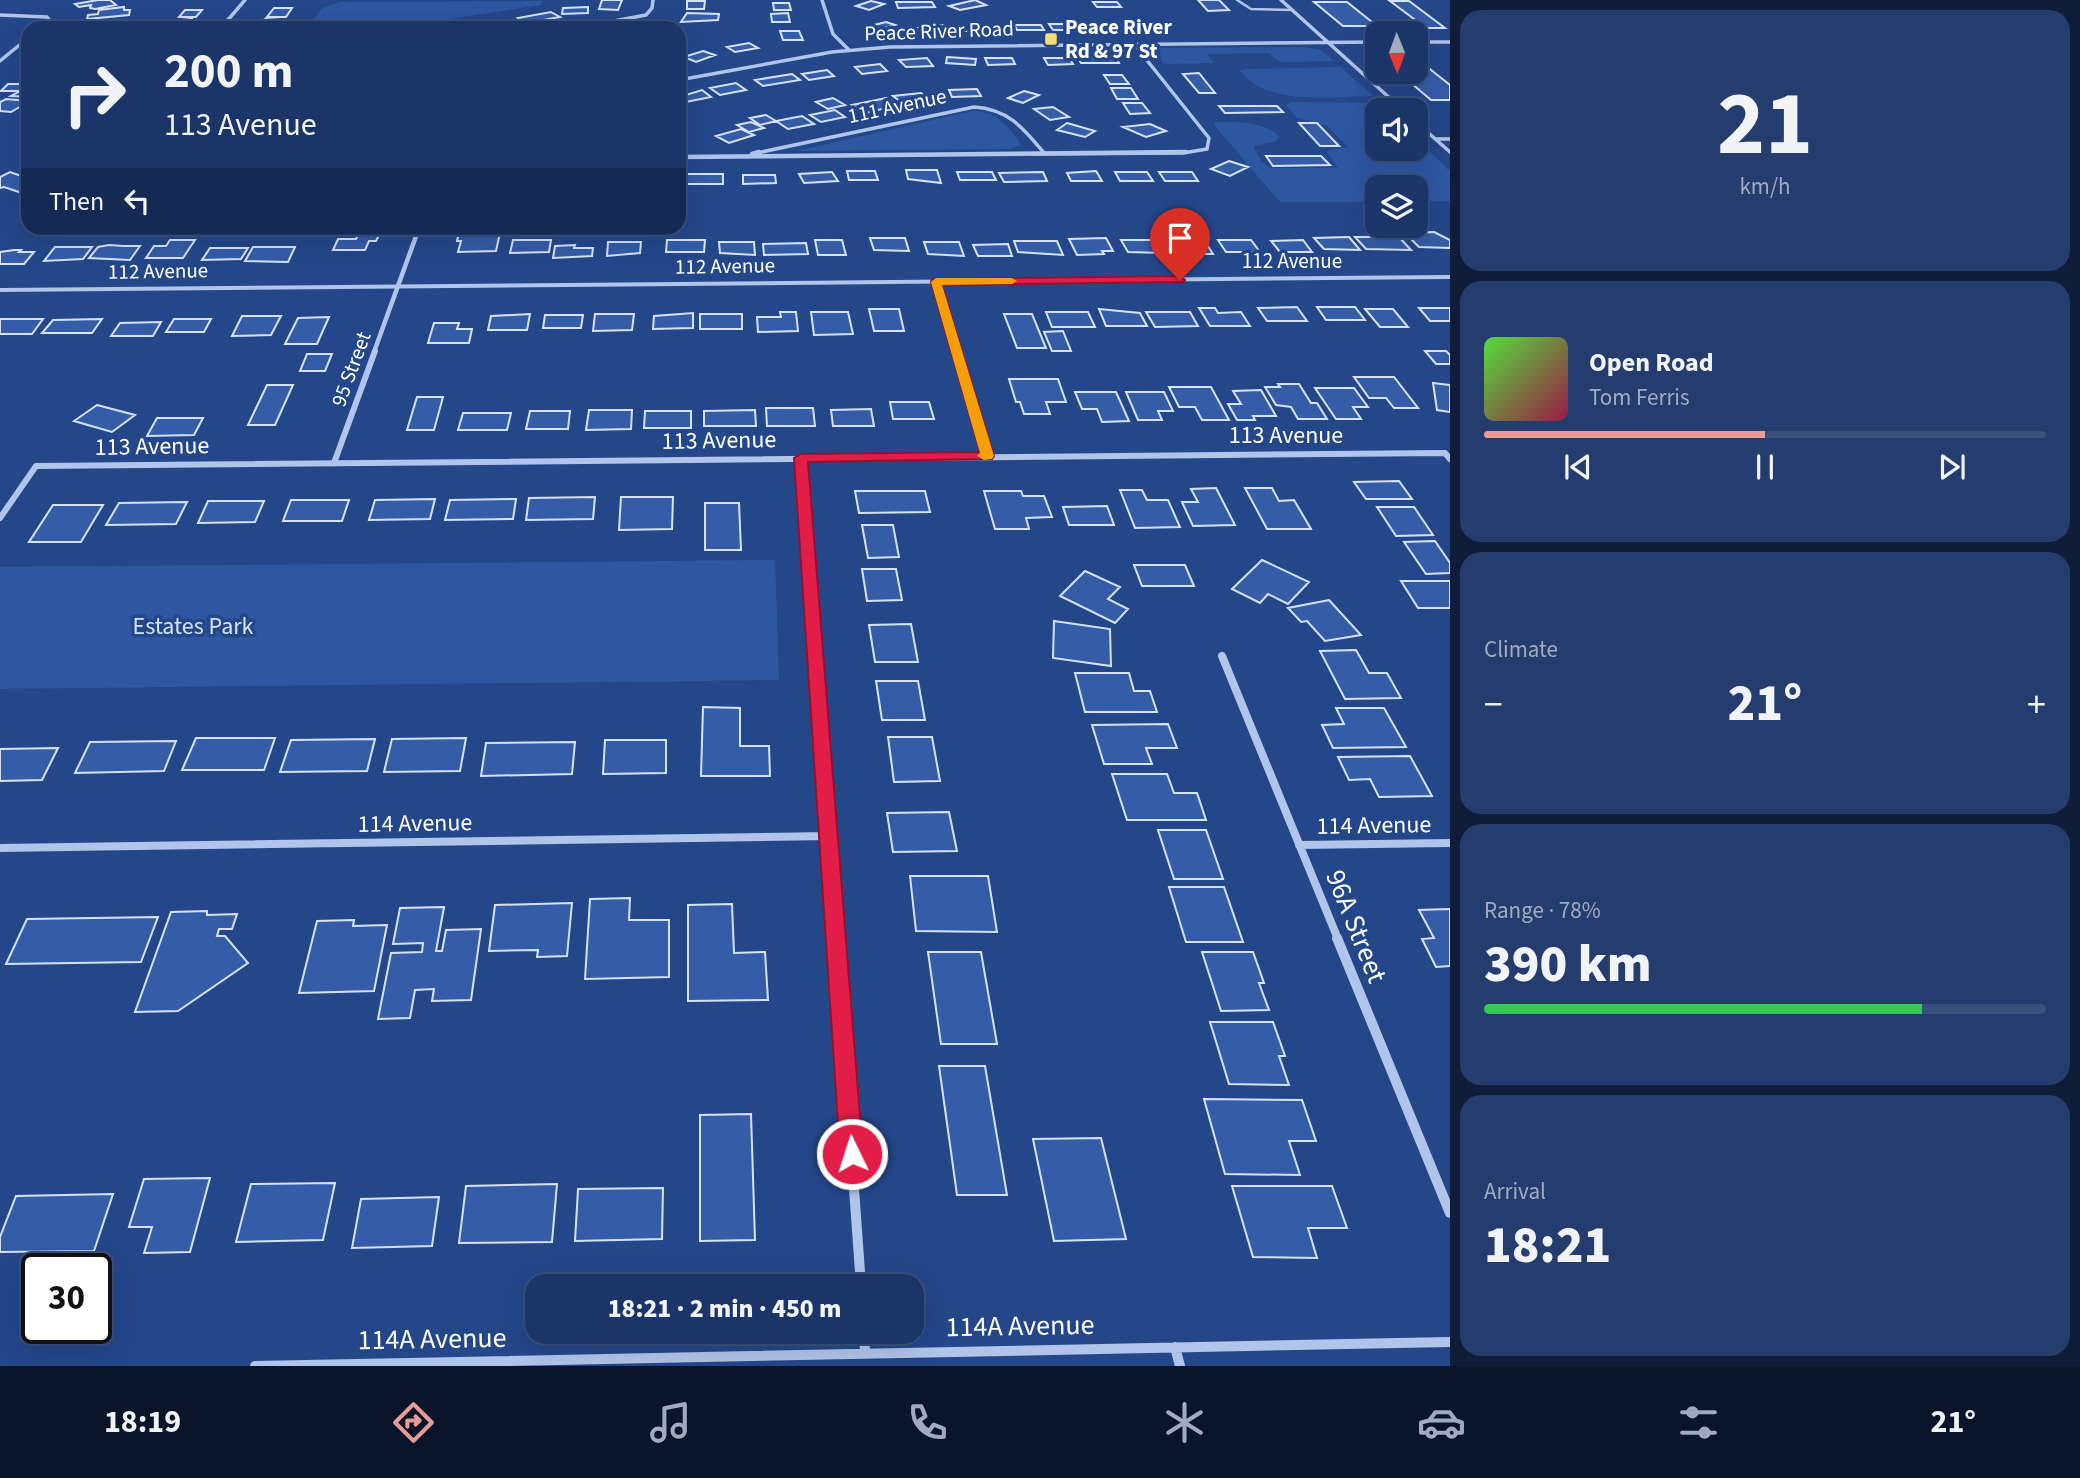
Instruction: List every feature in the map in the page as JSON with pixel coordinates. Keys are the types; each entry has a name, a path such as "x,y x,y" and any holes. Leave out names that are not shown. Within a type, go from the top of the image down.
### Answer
{"street":[{"path":"227,21 245,0"},
{"path":"614,21 646,15 652,8 653,0"},
{"path":"822,0 833,34 850,50"},
{"path":"1281,0 1390,98"},
{"path":"0,15 42,16 47,21"},
{"path":"1428,42 1450,41"},
{"name":"Peace River Road","path":"686,79 850,50 919,46 1365,42"},
{"path":"0,61 21,44"},
{"name":"111 Avenue","path":"686,157 1183,153 1207,149 1209,138 1133,44"},
{"name":"111 Avenue","path":"738,157 957,109 985,107 1011,116 1045,154"},
{"path":"1428,133 1450,152"},
{"path":"1435,139 1450,139"},
{"path":"398,287 417,235"},
{"name":"112 Avenue","path":"0,290 1450,277"},
{"path":"936,282 988,456"},
{"name":"95 Street","path":"334,463 398,287"},
{"name":"113 Avenue","path":"0,518 36,466 988,456 1448,456"},
{"path":"801,458 860,1274"},
{"name":"96A Street","path":"1222,656 1450,1213"},
{"name":"114 Avenue","path":"0,848 830,836"},
{"name":"114 Avenue","path":"1299,845 1450,843"},
{"name":"114A Avenue","path":"255,1366 1450,1342"},
{"path":"865,1344 865,1353"},
{"path":"1175,1347 1180,1366"}],"lane":[{"path":"1237,0 1251,9 1293,10"}],"green space":[{"path":"542,1 541,5 440,21 313,21 322,8 340,2"},
{"path":"1307,47 1321,50 1334,61 1286,62 1278,61 1269,53 1207,54 1213,63 1164,64 1157,55 1157,50 1162,48"},
{"path":"1341,67 1373,96 1321,98 1284,95 1252,82 1240,71 1246,69"},
{"path":"1292,102 1365,103 1365,161 1428,161 1428,150 1450,171 1450,201 1428,201 1428,175 1365,175 1365,202 1280,202 1214,125 1216,122 1258,125 1280,137 1276,141 1253,147 1262,162 1271,168 1338,168 1326,151 1348,147 1327,126 1297,118 1286,105"},
{"path":"973,111 988,114 1001,121 1021,145 1009,149 796,151"},
{"name":"Estates Park","path":"775,560 779,680 0,689 0,567"}],"building":[{"path":"110,0 116,5 95,9 90,8 91,5 79,7 75,4"},
{"path":"602,0 622,0 618,10 599,9"},
{"path":"975,0 986,5 960,10 949,6"},
{"path":"1198,0 1219,0 1229,10 1208,11"},
{"path":"687,1 705,1 704,9 687,9"},
{"path":"871,1 884,4 869,10 856,6"},
{"path":"1390,1 1409,1 1445,28 1428,28 1428,21 1417,21"},
{"path":"896,2 932,2 935,7 898,8"},
{"path":"1093,2 1117,2 1121,7 1097,7"},
{"path":"1314,2 1347,2 1371,21 1365,21 1365,26 1343,26"},
{"path":"773,3 789,3 791,10 774,10"},
{"path":"124,7 124,10 130,10 129,15 87,19 88,15 98,14 99,10"},
{"path":"588,7 588,13 562,14 563,8"},
{"path":"274,8 292,8 286,17 267,17"},
{"path":"185,10 202,10 196,17 179,17"},
{"path":"551,12 560,17 537,21 523,21 518,18"},
{"path":"687,13 719,14 718,20 682,21"},
{"path":"788,13 790,22 772,22 771,14"},
{"path":"886,22 895,25 888,27 899,31 885,34 866,27"},
{"path":"1049,24 1075,24 1079,30 1053,30"},
{"path":"944,25 951,31 927,33 919,28"},
{"path":"958,25 983,25 985,31 961,31"},
{"path":"1014,25 1041,25 1044,30 1017,30"},
{"path":"1109,25 1135,26 1135,32 1109,30"},
{"path":"780,31 799,31 803,40 783,40"},
{"path":"749,43 758,48 735,52 727,47"},
{"path":"703,51 715,55 696,62 686,56"},
{"path":"1115,56 1119,63 1081,63 1077,57"},
{"path":"947,57 976,59 975,65 946,63"},
{"path":"927,58 933,66 906,67 899,60"},
{"path":"985,58 1012,58 1015,64 988,65"},
{"path":"1044,58 1069,58 1073,64 1048,65"},
{"path":"880,64 887,71 862,74 855,67"},
{"path":"1428,68 1450,85 1450,100 1431,100 1412,84 1428,84"},
{"path":"827,70 834,76 809,80 802,74"},
{"path":"1199,73 1215,93 1199,93 1183,74"},
{"path":"792,74 800,80 763,86 755,80"},
{"path":"1104,75 1122,75 1129,84 1110,84"},
{"path":"736,83 746,90 720,95 710,88"},
{"path":"8,84 21,84 21,97 11,96 20,91 1,91"},
{"path":"1111,88 1131,88 1138,99 1117,99"},
{"path":"977,89 981,96 952,97 949,90"},
{"path":"702,90 711,97 686,102 686,95"},
{"path":"1024,91 1039,95 1023,103 1008,98"},
{"path":"921,93 930,100 902,103 893,96"},
{"path":"833,98 845,105 828,109 816,102"},
{"path":"886,98 899,105 866,113 852,105"},
{"path":"6,99 21,100 21,106 11,112 0,111 0,102"},
{"path":"1123,103 1142,103 1150,113 1130,114"},
{"path":"1219,106 1277,106 1283,112 1225,113"},
{"path":"1053,107 1069,117 1050,120 1034,109"},
{"path":"835,110 845,117 821,122 810,115"},
{"path":"766,115 776,121 760,125 750,118"},
{"path":"802,116 814,124 788,129 776,121"},
{"path":"751,122 764,128 749,132 737,125"},
{"path":"1067,123 1095,131 1085,137 1057,130"},
{"path":"1299,123 1317,123 1339,146 1320,146"},
{"path":"1150,124 1166,131 1146,137 1123,127"},
{"path":"741,129 754,135 729,143 716,136"},
{"path":"1266,156 1321,156 1330,165 1273,166"},
{"path":"1229,161 1248,167 1230,176 1211,169"},
{"path":"906,170 937,170 941,183 908,179"},
{"path":"847,171 875,171 878,180 849,180"},
{"path":"1096,171 1102,181 1071,181 1067,173"},
{"path":"10,172 21,176 21,193 0,188 0,177"},
{"path":"832,172 838,181 804,183 799,174"},
{"path":"957,172 992,172 996,180 960,180"},
{"path":"1043,172 1047,181 1004,182 999,173"},
{"path":"1115,172 1147,172 1153,181 1120,181"},
{"path":"1159,172 1192,172 1198,181 1165,181"},
{"path":"686,174 723,174 723,184 686,184"},
{"path":"743,175 775,175 776,183 743,184"},
{"path":"1428,232 1434,232 1450,240 1450,248 1419,247 1410,238 1428,238"},
{"path":"358,235 379,235 376,241 369,241 365,250 333,250 338,239 356,239"},
{"path":"458,235 500,235 496,251 458,252 461,241 457,241"},
{"path":"1349,237 1360,250 1324,249 1314,238"},
{"path":"1355,237 1400,238 1411,250 1366,249"},
{"path":"870,238 905,238 909,251 874,250"},
{"path":"1106,238 1113,251 1077,255 1069,239"},
{"path":"170,240 195,240 183,258 146,258 154,246 166,246"},
{"path":"513,240 551,240 549,252 510,253"},
{"path":"667,240 705,240 704,252 666,252"},
{"path":"815,240 842,240 846,255 818,255"},
{"path":"1121,240 1154,240 1162,253 1128,252"},
{"path":"1166,240 1204,240 1213,254 1174,254"},
{"path":"1218,240 1251,240 1260,252 1226,252"},
{"path":"1303,240 1312,252 1280,252 1271,241"},
{"path":"1014,241 1057,241 1063,255 1018,252"},
{"path":"608,242 641,242 640,253 607,256"},
{"path":"719,242 754,242 755,255 720,253"},
{"path":"924,242 959,242 964,256 928,254"},
{"path":"806,243 808,254 764,255 763,244"},
{"path":"1008,244 1012,256 978,256 973,245"},
{"path":"575,245 574,248 593,248 592,256 553,258 555,246"},
{"path":"140,246 130,260 89,258 98,247"},
{"path":"55,247 92,247 83,259 44,261"},
{"path":"253,247 295,247 288,262 245,261"},
{"path":"210,248 248,248 241,259 202,260"},
{"path":"0,252 34,252 24,264 0,264"},
{"path":"1297,307 1307,321 1267,321 1258,308"},
{"path":"1317,307 1355,307 1365,320 1326,320"},
{"path":"1199,308 1215,308 1218,313 1241,312 1250,326 1210,326"},
{"path":"1419,308 1450,308 1450,321 1430,321"},
{"path":"869,309 899,309 904,331 874,331"},
{"path":"1099,309 1140,313 1147,326 1106,326"},
{"path":"1365,309 1393,309 1408,327 1380,327"},
{"path":"780,312 796,312 798,331 758,332 757,317 781,317"},
{"path":"811,312 848,312 853,334 814,335"},
{"path":"1046,312 1088,312 1095,327 1052,327"},
{"path":"1146,312 1190,312 1198,326 1155,327"},
{"path":"693,313 693,328 653,329 654,316"},
{"path":"530,314 527,330 488,330 491,316"},
{"path":"595,314 634,314 632,330 593,331"},
{"path":"700,314 742,314 742,329 700,329"},
{"path":"1004,314 1032,314 1046,348 1017,348"},
{"path":"545,315 583,315 581,328 543,328"},
{"path":"242,316 281,316 271,335 232,336"},
{"path":"329,317 317,344 285,344 298,318"},
{"path":"0,319 43,319 32,334 0,334"},
{"path":"102,319 92,333 42,333 53,320"},
{"path":"174,319 211,319 204,332 166,332"},
{"path":"161,322 153,336 111,336 120,323"},
{"path":"434,323 459,323 457,329 472,329 469,343 428,343"},
{"path":"1063,331 1071,351 1052,351 1044,332"},
{"path":"1425,351 1446,351 1450,355 1450,364 1436,364"},
{"path":"307,354 332,354 325,371 300,371"},
{"path":"1354,377 1394,377 1418,408 1394,408 1386,398 1369,398"},
{"path":"1009,379 1058,379 1066,402 1046,402 1050,414 1024,414 1020,402 1016,402"},
{"path":"1433,383 1450,385 1450,412 1437,410"},
{"path":"1278,384 1299,384 1311,403 1317,403 1327,419 1298,419 1291,407 1276,405 1265,387 1280,387"},
{"path":"267,385 293,385 275,425 248,425"},
{"path":"1169,387 1211,387 1229,420 1202,420 1195,407 1179,407"},
{"path":"1315,388 1354,388 1368,407 1353,407 1361,419 1336,419"},
{"path":"1261,390 1276,416 1253,416 1255,420 1237,420 1228,404 1241,404 1233,391"},
{"path":"1075,392 1116,392 1129,421 1102,422 1097,409 1082,409"},
{"path":"1126,392 1164,392 1173,411 1158,411 1162,420 1138,420"},
{"path":"417,397 443,397 434,430 407,430"},
{"path":"890,402 929,402 934,419 893,419"},
{"path":"97,405 135,415 112,432 74,421"},
{"path":"766,408 813,408 815,426 767,426"},
{"path":"871,409 874,426 833,426 831,410"},
{"path":"589,410 632,410 631,429 586,430"},
{"path":"755,410 756,426 704,426 704,411"},
{"path":"530,411 570,411 568,429 526,429"},
{"path":"645,411 691,411 691,428 644,428"},
{"path":"463,413 511,413 507,430 458,430"},
{"path":"157,418 203,418 194,435 147,436"},
{"path":"1399,481 1412,499 1366,499 1354,482"},
{"path":"1216,488 1235,525 1193,526 1182,502 1198,502 1191,489"},
{"path":"1245,488 1272,488 1279,501 1294,500 1311,529 1267,529"},
{"path":"1120,490 1142,490 1147,500 1168,500 1180,527 1135,528"},
{"path":"855,491 925,491 930,512 859,513"},
{"path":"984,491 1021,491 1023,496 1044,496 1052,517 1026,518 1029,529 995,529"},
{"path":"595,497 593,519 526,520 529,498"},
{"path":"621,497 673,497 672,529 619,530"},
{"path":"435,499 430,519 369,520 375,500"},
{"path":"516,499 513,519 445,520 450,500"},
{"path":"291,500 349,500 342,521 283,521"},
{"path":"208,501 264,501 255,522 198,523"},
{"path":"187,502 176,524 106,525 119,503"},
{"path":"705,503 739,503 741,550 705,550"},
{"path":"53,505 103,505 81,542 29,542"},
{"path":"1107,506 1114,525 1069,525 1063,507"},
{"path":"1377,507 1414,507 1433,535 1396,536"},
{"path":"862,525 893,525 899,557 868,558"},
{"path":"1435,541 1450,563 1450,573 1426,574 1404,542"},
{"path":"1262,560 1309,582 1288,604 1268,594 1260,603 1232,589"},
{"path":"1134,565 1185,565 1194,586 1142,586"},
{"path":"862,569 896,569 902,600 867,601"},
{"path":"1085,571 1120,587 1108,599 1128,609 1115,623 1060,596"},
{"path":"1401,581 1450,581 1450,608 1418,608"},
{"path":"1329,600 1361,635 1325,641 1307,621 1301,622 1288,608"},
{"path":"1054,621 1110,629 1111,666 1053,658"},
{"path":"911,624 918,662 875,662 869,625"},
{"path":"1356,650 1369,673 1387,673 1401,698 1345,699 1320,651"},
{"path":"1075,673 1129,673 1134,691 1150,691 1157,712 1085,712"},
{"path":"876,681 918,681 925,720 882,720"},
{"path":"703,707 740,708 740,746 769,746 770,776 701,776"},
{"path":"1336,708 1384,708 1406,747 1333,748 1322,725 1344,724"},
{"path":"1168,724 1177,748 1146,748 1152,764 1104,764 1092,725"},
{"path":"888,737 932,737 940,781 894,782"},
{"path":"196,738 275,738 264,770 182,770"},
{"path":"466,738 460,771 384,772 392,739"},
{"path":"375,739 367,771 280,772 291,740"},
{"path":"605,740 666,740 666,773 603,774"},
{"path":"176,741 164,771 75,773 90,742"},
{"path":"575,742 572,774 481,776 486,743"},
{"path":"58,748 42,780 0,781 0,749"},
{"path":"1410,756 1432,796 1379,797 1370,779 1349,780 1338,757"},
{"path":"1112,774 1167,774 1174,793 1197,793 1206,820 1127,820"},
{"path":"949,812 957,851 893,852 887,813"},
{"path":"1158,830 1206,830 1223,879 1174,879"},
{"path":"910,876 988,876 997,932 916,931"},
{"path":"1169,887 1224,887 1243,942 1186,942"},
{"path":"630,898 629,920 669,920 669,977 585,979 590,899"},
{"path":"572,903 567,956 537,957 538,950 489,951 495,905"},
{"path":"732,904 734,953 765,952 768,1000 688,1001 688,905"},
{"path":"444,907 436,951 442,951 446,930 481,929 471,1000 432,1001 434,989 415,990 410,1018 378,1019 391,953 422,952 423,943 393,944 400,908"},
{"path":"1450,909 1450,966 1436,967 1422,939 1434,938 1419,910"},
{"path":"207,911 207,915 237,914 232,929 219,929 217,936 225,936 248,963 178,1011 135,1012 171,912"},
{"path":"158,917 141,962 6,964 27,919"},
{"path":"354,920 353,926 387,925 374,991 299,993 317,921"},
{"path":"928,952 981,952 997,1044 941,1044"},
{"path":"1202,952 1253,952 1264,983 1259,983 1269,1010 1221,1011"},
{"path":"1210,1022 1273,1022 1285,1056 1279,1056 1289,1085 1229,1084"},
{"path":"939,1066 985,1066 1007,1195 957,1195"},
{"path":"1204,1099 1302,1100 1316,1141 1289,1141 1300,1175 1225,1174"},
{"path":"751,1114 755,1240 700,1241 700,1115"},
{"path":"1101,1138 1126,1239 1054,1241 1033,1139"},
{"path":"210,1178 190,1252 144,1253 152,1227 129,1227 144,1179"},
{"path":"335,1183 323,1240 236,1242 251,1184"},
{"path":"557,1184 552,1242 459,1243 466,1186"},
{"path":"1232,1186 1332,1186 1347,1228 1308,1228 1317,1258 1253,1257"},
{"path":"663,1188 662,1239 575,1241 578,1189"},
{"path":"113,1194 94,1251 0,1252 0,1237 16,1196"},
{"path":"439,1197 432,1246 352,1248 361,1199"}],"slow traffic":[{"path":"984,456 988,456 936,282 1012,281"}],"place":[{"name":"Peace River Rd & 97 St","path":"1051,39"}],"route":[{"path":"852,1154 801,458 988,456 936,282 1180,280"}]}
